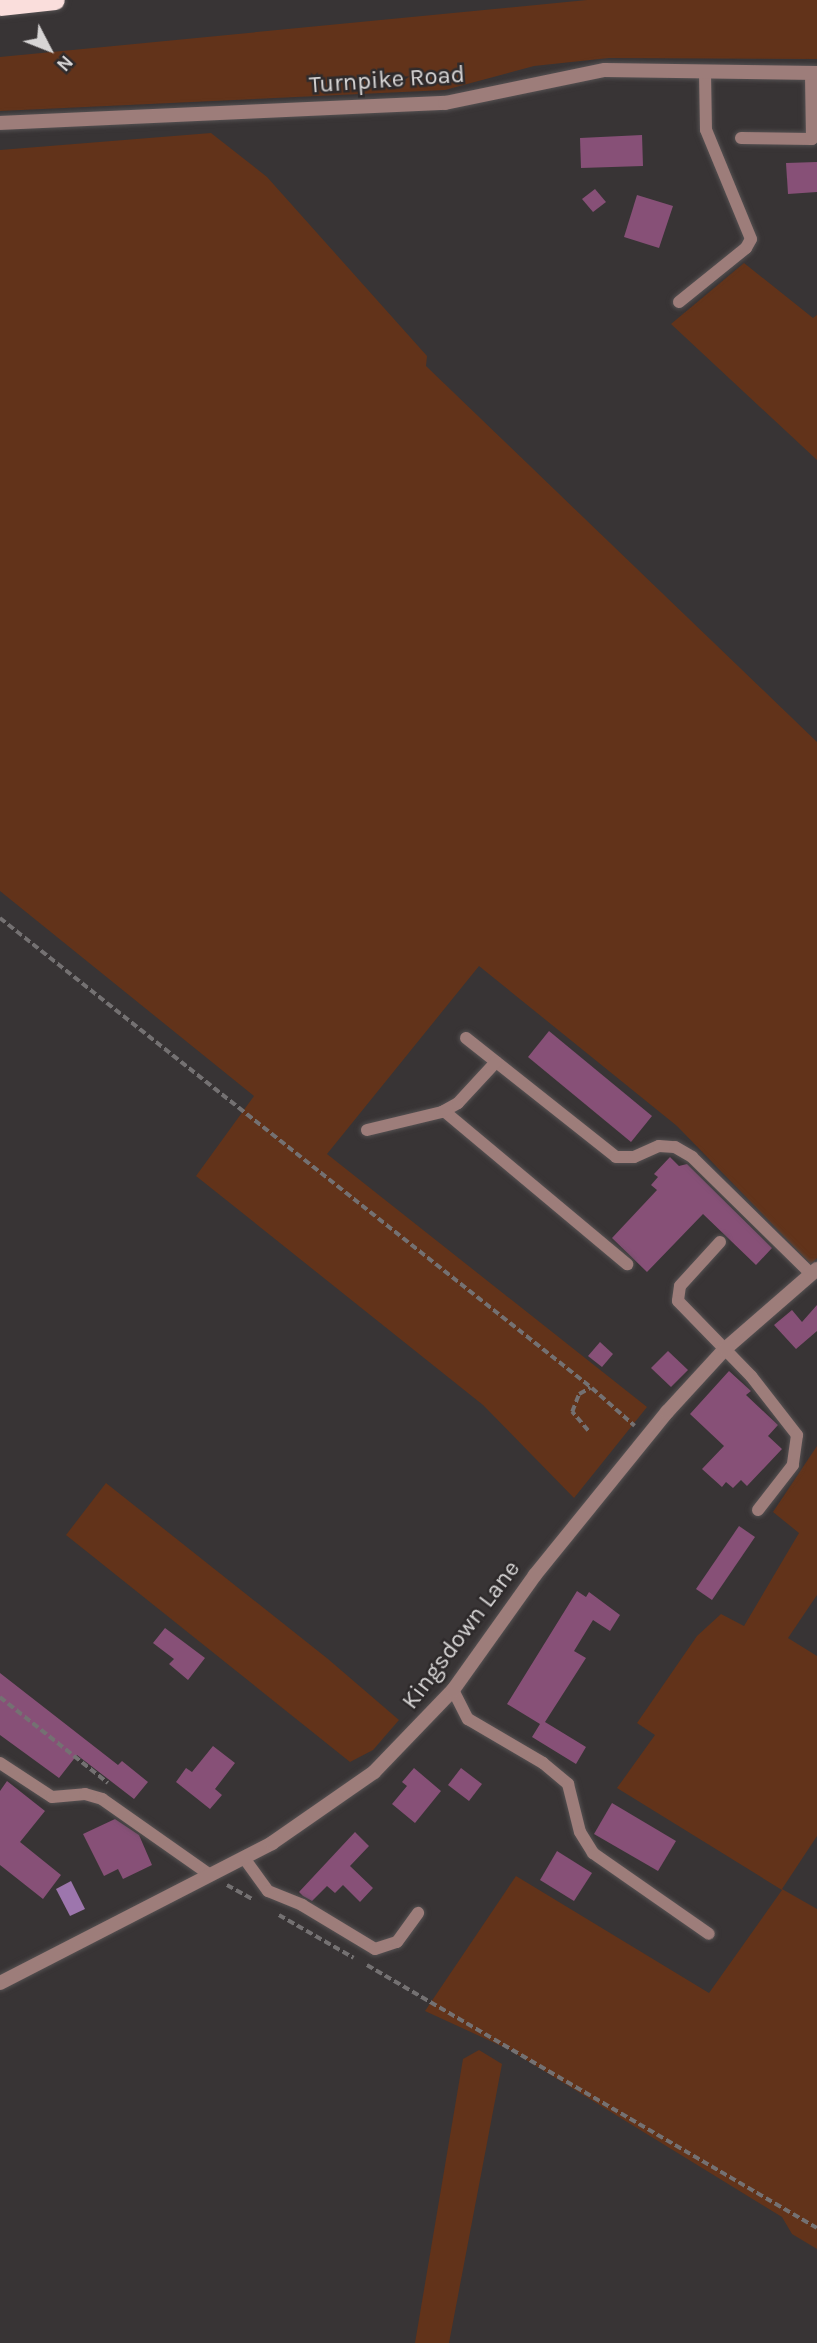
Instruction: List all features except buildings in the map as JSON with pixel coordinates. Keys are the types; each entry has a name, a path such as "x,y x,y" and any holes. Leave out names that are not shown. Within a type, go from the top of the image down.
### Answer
{"highway":[{"path":"0,6 55,0"}],"street":[{"name":"Turnpike Road","path":"0,123 444,103 604,70 814,73"},
{"name":"Kingsdown Lane","path":"0,1983 244,1858 304,1823 374,1772 453,1690 535,1575 646,1437 725,1349 814,1271"}],"lane":[{"path":"678,302 746,248 751,239 706,130 705,71"},
{"path":"741,138 812,139 814,73"},
{"path":"466,1038 616,1157 634,1157 659,1146 675,1147 692,1157 814,1271"},
{"path":"367,1130 444,1111 473,1089 496,1062"},
{"path":"444,1111 627,1264"},
{"path":"720,1241 680,1286 678,1301 725,1349 797,1435 793,1465 758,1510"},
{"path":"453,1690 468,1719 543,1763 568,1784 580,1832 593,1853 709,1934"},
{"path":"0,1763 52,1797 85,1794 102,1799 210,1875"},
{"path":"244,1858 268,1891 302,1905 375,1948 397,1942 418,1913"}],"path":[{"path":"0,918 593,1388 638,1429"},
{"path":"588,1431 572,1412 572,1405 579,1394 593,1388"},
{"path":"210,1875 258,1903"},
{"path":"270,1910 817,2228"}],"shaded area":[{"path":"587,0 817,0 817,59 609,58 534,66 445,90 0,111 0,57"},
{"path":"211,133 267,177 427,356 426,366 817,742 817,1258 811,1264 677,1126 479,966 327,1154 647,1407 574,1498 483,1405 196,1176 254,1096 0,891 0,150"},
{"path":"744,263 813,318 817,315 817,460 671,324"},
{"path":"817,1446 817,1595 788,1638 817,1656 817,1836 782,1889 817,1909 817,2249 792,2234 782,2217 510,2050 425,2011 516,1876 709,1993 782,1890 617,1788 655,1735 637,1723 697,1636 721,1614 744,1626 799,1533 773,1512"},
{"path":"106,1483 328,1659 399,1720 373,1750 350,1762 66,1535"},
{"path":"71,1881 85,1909 70,1916 56,1889"},
{"path":"479,2050 502,2064 449,2343 415,2343 463,2059"}]}
